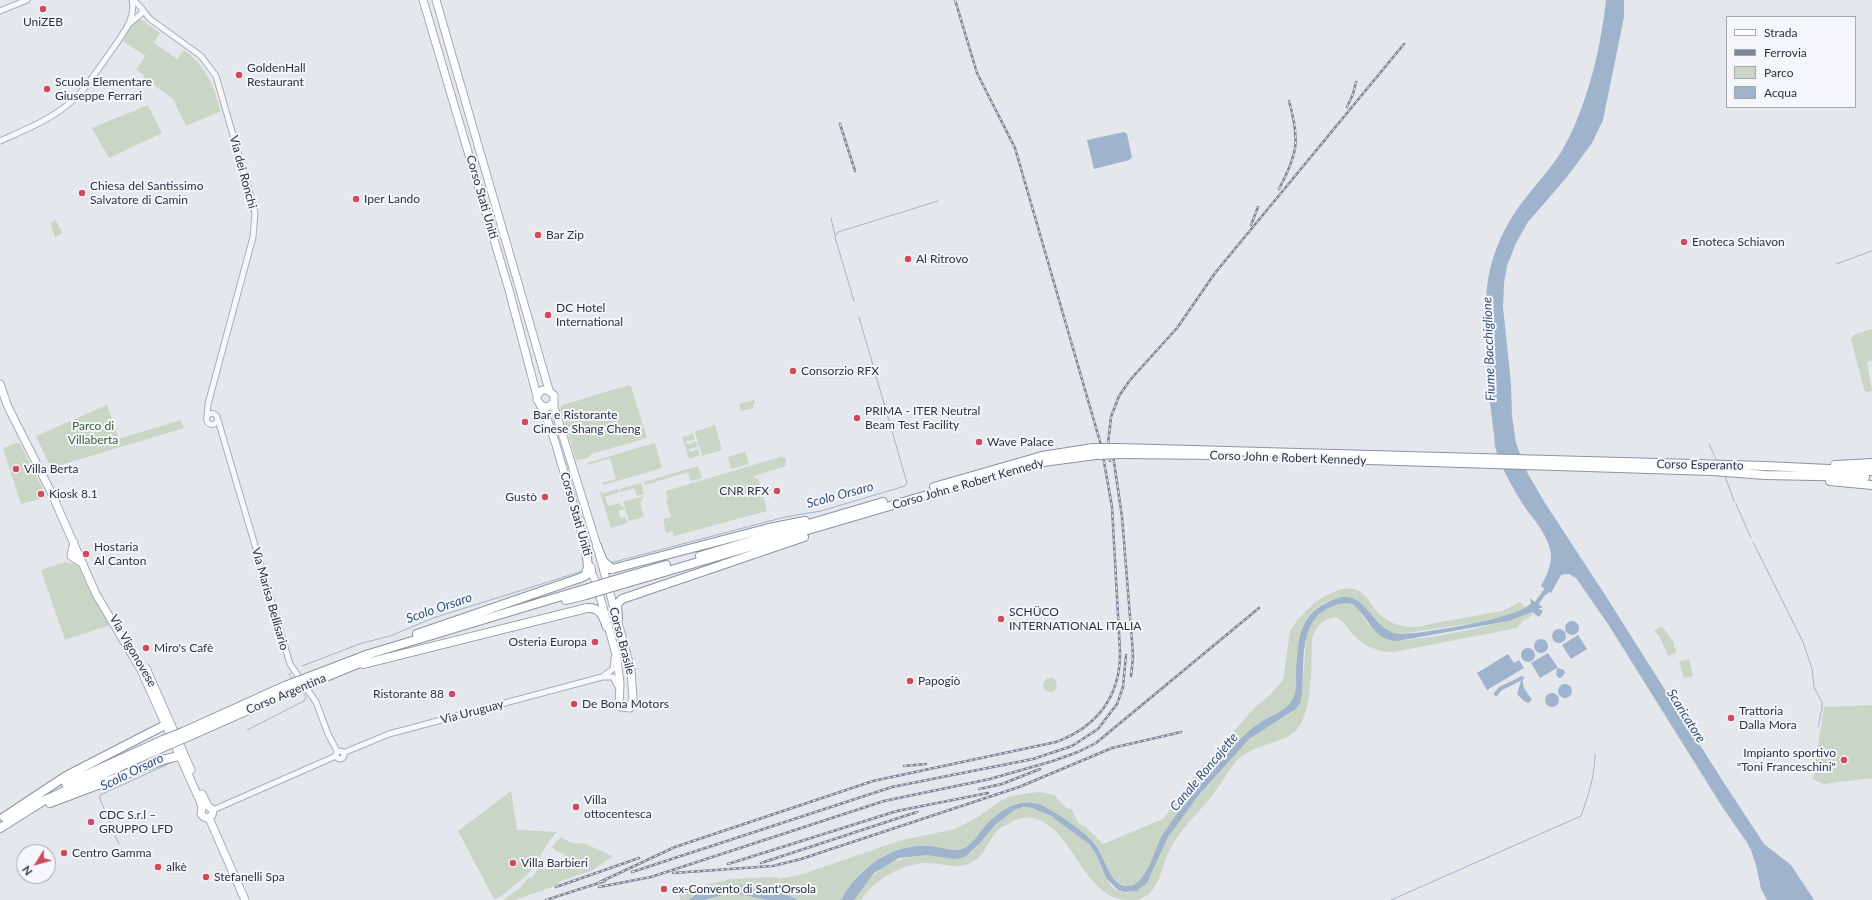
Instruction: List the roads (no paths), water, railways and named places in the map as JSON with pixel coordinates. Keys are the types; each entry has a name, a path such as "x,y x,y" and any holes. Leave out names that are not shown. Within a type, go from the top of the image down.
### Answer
{"highway":[{"name":"Corso John e Robert Kennedy","path":"585,592 610,583 853,512 1042,459 1095,452 1164,451 1529,463"},
{"name":"Corso Esperanto","path":"1529,463 1765,466 1872,471"},
{"name":"Corso Esperanto","path":"1529,463 1712,471 1765,475 1872,477"},
{"path":"1765,466 1872,464"},
{"name":"Corso John e Robert Kennedy","path":"610,583 840,522 1016,466"},
{"path":"1765,475 1872,485"},
{"path":"597,546 606,568 769,528 853,512"},
{"path":"618,619 617,604 622,599 783,545 840,522"},
{"path":"353,659 376,648 435,627 591,575 586,550"},
{"name":"Corso Argentina","path":"2,819 78,778 184,735 353,659 585,592"},
{"name":"Corso Argentina","path":"309,680 339,671 375,657 585,592"},
{"path":"339,671 395,655 587,608 594,608 599,611 607,627"},
{"path":"2,819 66,776 168,725"},
{"name":"Corso Argentina","path":"0,828 43,801 165,743"},
{"path":"19,815 181,754"}],"main road":[{"name":"Corso Stati Uniti","path":"424,0 520,329 537,396"},
{"name":"Corso Stati Uniti","path":"436,0 549,390"},
{"name":"Via Vigonovese","path":"0,384 6,403 20,434 74,542 75,554 83,564 90,580 141,661 181,754 207,808 201,813 202,816 209,818 245,900"},
{"path":"549,390 554,396 553,403 548,407 540,405 537,400 537,396 541,391 549,390"},
{"name":"Corso Stati Uniti","path":"553,403 597,546"},
{"name":"Corso Stati Uniti","path":"540,405 545,413 556,446 586,550"},
{"name":"Corso Stati Uniti","path":"591,575 596,565 606,568 610,583"},
{"name":"Corso Brasile","path":"591,575 619,670 619,704 623,708 630,708 633,698 631,670 610,583"},
{"path":"207,808 212,815 209,818"}],"street":[{"path":"0,11 27,0"},
{"path":"130,23 133,11 133,0"},
{"name":"Via dei Ronchi","path":"133,0 150,19 198,53 207,62 216,76 227,109 255,214 250,250 209,400 207,416"},
{"path":"0,141 45,120 74,99 88,84 130,23 142,13 141,8 137,7 133,11"},
{"path":"133,11 139,16"},
{"name":"Via dei Ronchi","path":"139,16 150,19"},
{"path":"209,400 218,420 212,424 207,421 207,416 210,413 215,414"},
{"name":"Via Marisa Bellisario","path":"218,420 290,664 316,702 337,754"},
{"name":"Via Marisa Bellisario","path":"212,424 223,438"},
{"path":"602,676 613,669 614,652"},
{"path":"602,676 615,679 619,690"},
{"name":"Via Uruguay","path":"207,808 337,754 341,759 344,756 343,753 389,734 602,676"}],"water":[{"name":"Fiume Bacchiglione","path":"1606,0 1624,0 1624,17 1603,120 1592,143 1567,177 1528,222 1516,243 1507,266 1504,283 1503,307 1511,384 1512,416 1516,443 1528,474 1545,503 1724,783 1764,844 1791,865 1814,900 1767,900 1761,889 1756,865 1746,841 1723,808 1608,624 1576,578 1569,574 1561,575 1551,593 1549,592 1546,595 1544,593 1545,589 1541,586 1545,579 1551,560 1548,542 1541,529 1511,485 1503,469 1495,446 1486,339 1486,307 1488,279 1491,266 1500,240 1513,216 1563,149 1572,132 1586,96 1597,57"},
{"path":"1124,132 1127,134 1132,157 1129,160 1094,169 1087,140"},
{"path":"1341,597 1350,597 1358,601 1383,626 1400,634 1448,628 1491,619 1523,609 1531,603 1530,598 1535,602 1540,600 1539,604 1543,608 1538,608 1543,611 1539,617 1532,612 1509,621 1397,641 1382,637 1352,604 1344,603 1336,605 1320,614 1313,622 1305,645 1302,695 1300,703 1296,709 1249,739 1198,796 1168,837 1147,883 1137,891 1125,892 1118,890 1106,878 1096,854 1089,844 1051,816 1032,808 1023,807 1014,810 995,825 979,844 965,857 955,859 927,855 899,858 874,873 854,900 841,900 856,878 877,860 902,849 915,846 933,846 956,850 964,848 973,841 985,826 997,815 1011,806 1027,802 1035,803 1049,809 1090,838 1098,849 1109,872 1119,884 1126,886 1134,885 1148,869 1162,836 1182,807 1225,755 1247,732 1264,720 1281,711 1292,701 1296,690 1298,646 1304,625 1309,616 1317,609 1327,602"},
{"path":"1572,621 1577,623 1579,628 1577,633 1572,635 1567,633 1565,628 1567,623"},
{"path":"1559,629 1564,631 1566,636 1564,641 1559,643 1554,641 1552,636 1554,631"},
{"path":"1578,635 1587,649 1571,659 1562,645"},
{"path":"1541,639 1546,641 1548,646 1546,651 1541,653 1536,651 1534,646 1536,641"},
{"path":"1528,648 1533,650 1535,655 1533,660 1528,662 1523,660 1521,655 1523,650"},
{"path":"1548,653 1558,668 1564,670 1565,673 1562,677 1559,678 1556,675 1557,668 1540,678 1531,663"},
{"path":"1508,654 1514,663 1519,660 1524,668 1487,690 1477,673"},
{"path":"1522,678 1524,688 1532,700 1528,703 1517,694"},
{"path":"1565,684 1570,686 1572,691 1570,696 1565,698 1560,696 1558,691 1560,686"},
{"path":"1552,693 1557,695 1559,700 1557,705 1552,707 1547,705 1545,700 1547,695"},
{"path":"729,884 773,890 798,900 767,900 740,894 723,895 704,900 688,900 701,891"}],"waterway":[{"name":"Scolo Orsaro","path":"854,301 835,237 838,232 938,201"},
{"path":"831,218 835,235"},
{"path":"1836,264 1872,251"},
{"name":"Scolo Orsaro","path":"610,563 785,517 821,511 905,486 907,483 859,317"},
{"path":"1709,444 1716,459"},
{"path":"1725,476 1734,501"},
{"path":"1736,504 1751,538"},
{"path":"1753,542 1803,642 1812,669 1814,687 1822,702 1818,727"},
{"name":"Scolo Orsaro","path":"302,666 362,643 390,636 433,618 583,571"},
{"name":"Canale Roncajette","path":"1536,604 1546,590"},
{"name":"Scolo Orsaro","path":"291,673 289,675 293,680"},
{"path":"1496,694 1500,689 1522,678"},
{"name":"Scolo Orsaro","path":"247,730 304,701 306,697 302,690"},
{"path":"1391,900 1581,816 1589,793 1595,762 1595,754"},
{"name":"Scolo Orsaro","path":"119,844 100,799 100,795 175,761"}],"railway":[{"path":"600,882 675,847 873,781 1056,742 1071,736 1095,718 1104,708 1111,696 1116,682 1120,651 1112,507 1101,445 1015,148 977,73 955,0"},
{"path":"1110,461 1108,444 1111,417 1119,396 1130,380 1177,328 1215,273 1404,44"},
{"path":"1347,107 1353,94 1356,82"},
{"path":"1279,189 1290,166 1295,146 1295,126 1289,101"},
{"path":"840,124 855,171"},
{"path":"1251,225 1258,207"},
{"path":"1113,455 1122,517 1133,657 1131,676"},
{"path":"599,887 651,877 884,801 990,779 1053,761 1078,752 1096,743 1259,608"},
{"path":"632,872 892,787 1033,759 1072,746 1098,729 1117,704 1123,687 1126,655"},
{"path":"673,873 773,866 801,859 1019,787 1112,748 1181,732"},
{"path":"904,766 926,764"},
{"path":"979,789 1002,784 1040,769"},
{"path":"728,864 897,811 988,793"},
{"path":"761,863 917,812"},
{"path":"556,887 639,858"},
{"path":"546,900 605,881"}],"place":[{"name":"UniZEB","path":"43,9"},
{"name":"GoldenHall Restaurant","path":"239,75"},
{"name":"Scuola Elementare Giuseppe Ferrari","path":"47,89"},
{"name":"Chiesa del Santissimo Salvatore di Camin","path":"82,193"},
{"name":"Iper Lando","path":"356,199"},
{"name":"Bar Zip","path":"538,235"},
{"name":"Enoteca Schiavon","path":"1684,242"},
{"name":"Al Ritrovo","path":"908,259"},
{"name":"DC Hotel International","path":"548,315"},
{"name":"Consorzio RFX","path":"793,371"},
{"name":"PRIMA - ITER Neutral Beam Test Facility","path":"857,418"},
{"name":"Bar e Ristorante Cinese Shang Cheng","path":"525,422"},
{"name":"Wave Palace","path":"979,442"},
{"name":"Villa Berta","path":"16,469"},
{"name":"CNR RFX","path":"777,491"},
{"name":"Kiosk 8.1","path":"41,494"},
{"name":"Gustò","path":"545,497"},
{"name":"Hostaria Al Canton","path":"86,554"},
{"name":"SCHÜCO INTERNATIONAL ITALIA","path":"1001,619"},
{"name":"Osteria Europa","path":"595,642"},
{"name":"Miro's Cafè","path":"146,648"},
{"name":"Papogiò","path":"910,681"},
{"name":"Ristorante 88","path":"452,694"},
{"name":"De Bona Motors","path":"574,704"},
{"name":"Trattoria Dalla Mora","path":"1731,718"},
{"name":"Impianto sportivo \"Toni Franceschini\"","path":"1844,760"},
{"name":"Villa ottocentesca","path":"576,807"},
{"name":"CDC S.r.l – GRUPPO LFD","path":"91,822"},
{"name":"Centro Gamma","path":"64,853"},
{"name":"Villa Barbieri","path":"513,863"},
{"name":"alkè","path":"158,867"},
{"name":"Stefanelli Spa","path":"206,877"},
{"name":"ex-Convento di Sant'Orsola","path":"664,889"}],"park label":[{"name":"Parco di Villaberta","path":"93,433"}],"water label":[{"name":"Scaricatore","path":"1686,716"}]}
